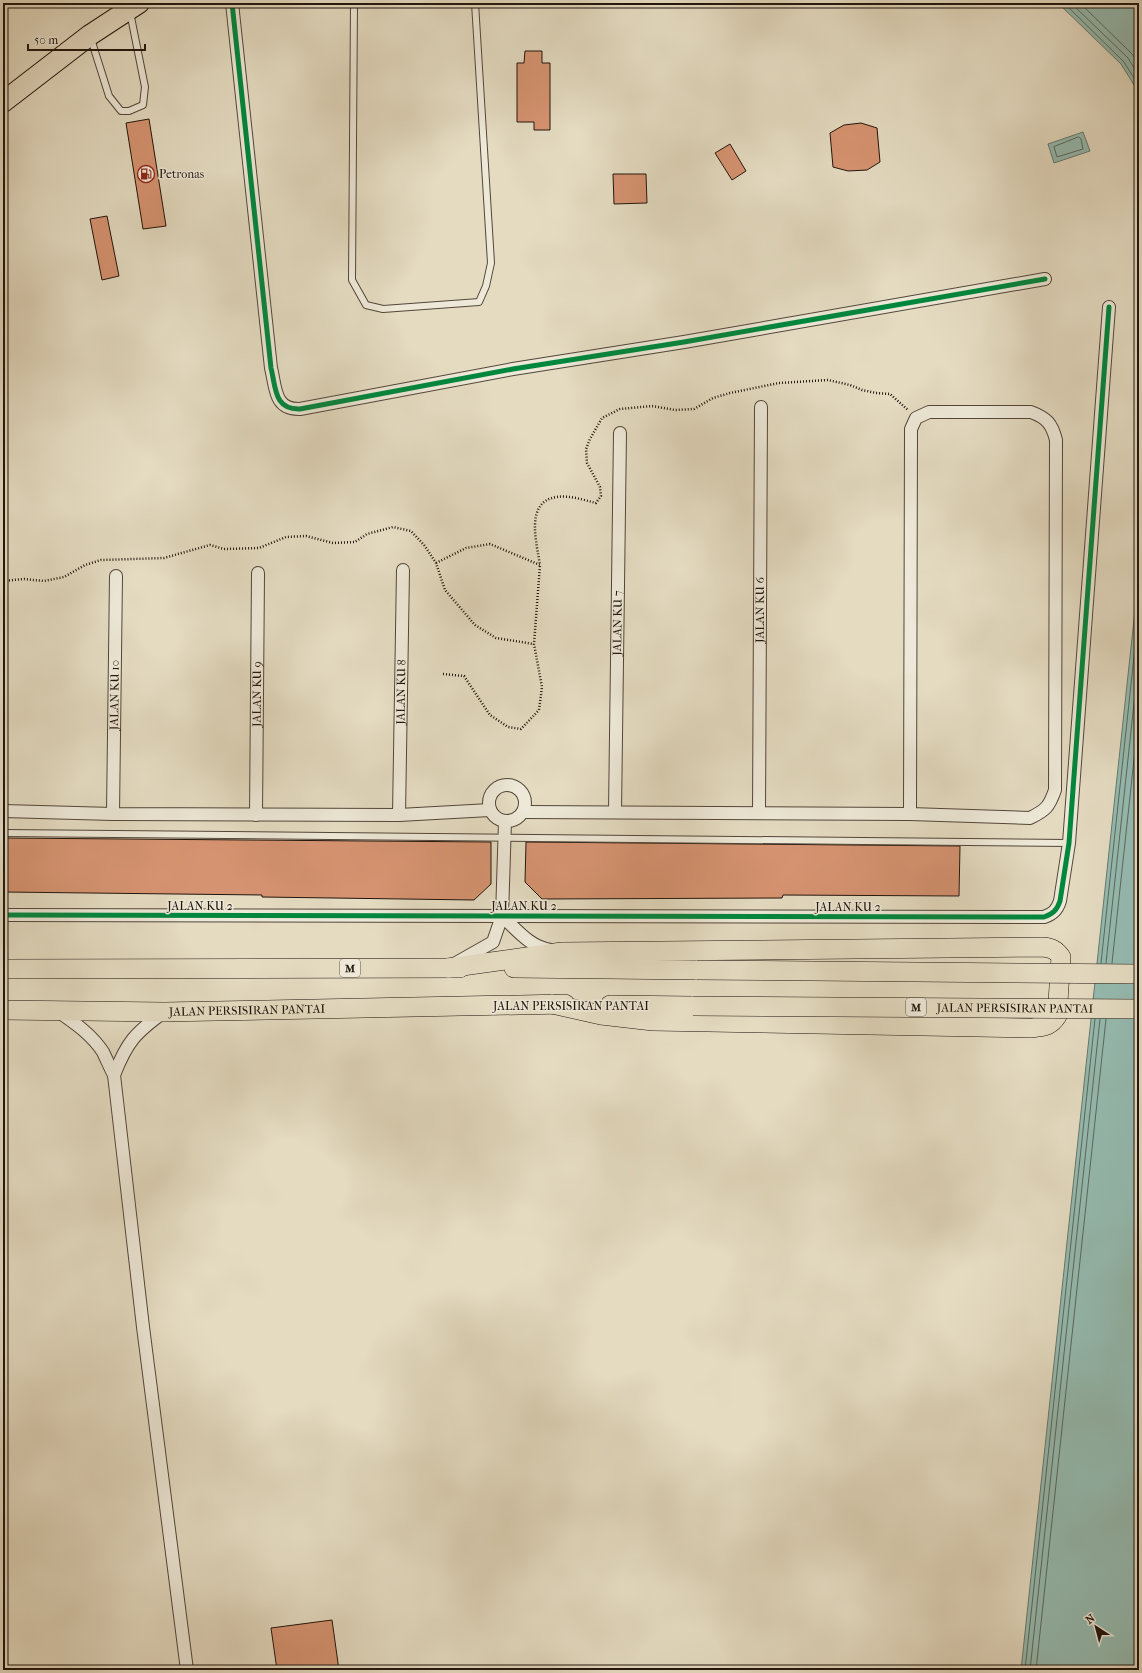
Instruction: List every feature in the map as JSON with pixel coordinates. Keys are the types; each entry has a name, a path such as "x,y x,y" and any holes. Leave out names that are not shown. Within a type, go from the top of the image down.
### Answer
{"highway":[{"path":"3,102 90,35 134,6"}],"main road":[{"path":"448,968 562,952 1047,948 1057,951 1061,957 1057,1016 1053,1022 1044,1026 1032,1028 653,1021 601,1015 552,1004"},
{"name":"M","path":"3,969 448,968 1139,974"},
{"name":"JALAN PERSISIRAN PANTAI","path":"3,1010 59,1012 164,1012 552,1004 1139,1009"}],"street":[{"path":"232,3 271,368 278,398 283,405 291,410 513,369 684,342 1045,279"},
{"path":"1069,843 1109,307"},
{"name":"JALAN KU 6","path":"759,813 761,407"},
{"path":"523,812 910,814 1030,818 1044,811 1050,803 1055,790 1056,440 1053,428 1042,416 1031,412 929,412 916,418 911,429 910,814"},
{"name":"JALAN KU 7","path":"615,812 620,433"},
{"name":"JALAN KU 8","path":"399,815 403,570"},
{"name":"JALAN KU 9","path":"256,815 258,573"},
{"name":"JALAN KU 10","path":"113,814 116,576"},
{"path":"508,785 519,789 523,794 525,806 523,812 516,819 505,821 496,817 490,810 489,804 492,793 502,786 508,785"},
{"path":"3,811 113,814 399,815 490,810"},
{"path":"448,968 493,942 502,916 505,821"},
{"name":"JALAN KU 2","path":"3,915 1044,917 1051,915 1058,908 1069,843"},
{"path":"502,916 527,940 540,948 562,952"},
{"path":"59,1012 94,1040 103,1052 114,1075 143,1327 187,1670"},
{"path":"114,1075 123,1052 133,1037 164,1012"}],"lane":[{"path":"354,3 352,280 366,305 383,309 479,302 486,286 491,263 475,3"},
{"path":"90,35 109,96 120,111 129,111 143,105 145,88 134,6"},
{"path":"3,833 1069,843"}],"path":[{"path":"443,674 464,676 490,714 508,727 521,729 539,710 542,687 534,644 540,565 534,528 535,514 543,502 556,497 596,503 601,496 600,486 587,463 586,449 602,418 620,409 652,406 675,410 694,409 713,398 730,392 779,383 828,380 850,385 876,394 890,394 916,418"},
{"path":"3,581 24,579 44,581 64,577 85,565 101,560 164,558 210,545 224,549 259,548 286,537 306,536 333,543 355,542 367,534 393,527 411,531 424,545 436,564 445,590 475,625 496,638 534,644"},
{"path":"436,564 466,548 490,544 540,565"}],"water":[{"path":"1058,3 1139,3 1139,93 1121,64"},
{"path":"1083,132 1090,151 1054,163 1048,144"},
{"path":"1139,573 1139,1670 1021,1670"}],"building":[{"path":"525,51 542,51 542,63 550,63 550,130 534,130 534,122 517,122 517,63 524,63"},
{"name":"Petronas","path":"149,119 166,226 143,229 126,123"},
{"path":"861,123 877,128 880,162 867,170 848,171 833,167 830,133 844,125"},
{"path":"730,144 746,171 732,180 715,153"},
{"path":"613,174 646,174 647,203 614,204"},
{"path":"107,216 119,276 102,280 90,219"},
{"path":"3,838 491,842 491,884 474,900 262,897 262,895 3,892"},
{"path":"526,842 960,846 959,896 783,895 782,898 542,899 525,882"},
{"path":"332,1620 339,1670 277,1670 271,1628"}],"cycle path":[{"path":"232,3 271,368 278,396 285,406 300,409 513,369 684,342 1045,279"},
{"path":"3,915 1044,917 1050,914 1058,907 1060,901 1069,843 1109,307"}],"place":[{"name":"Petronas","path":"146,174"}]}
